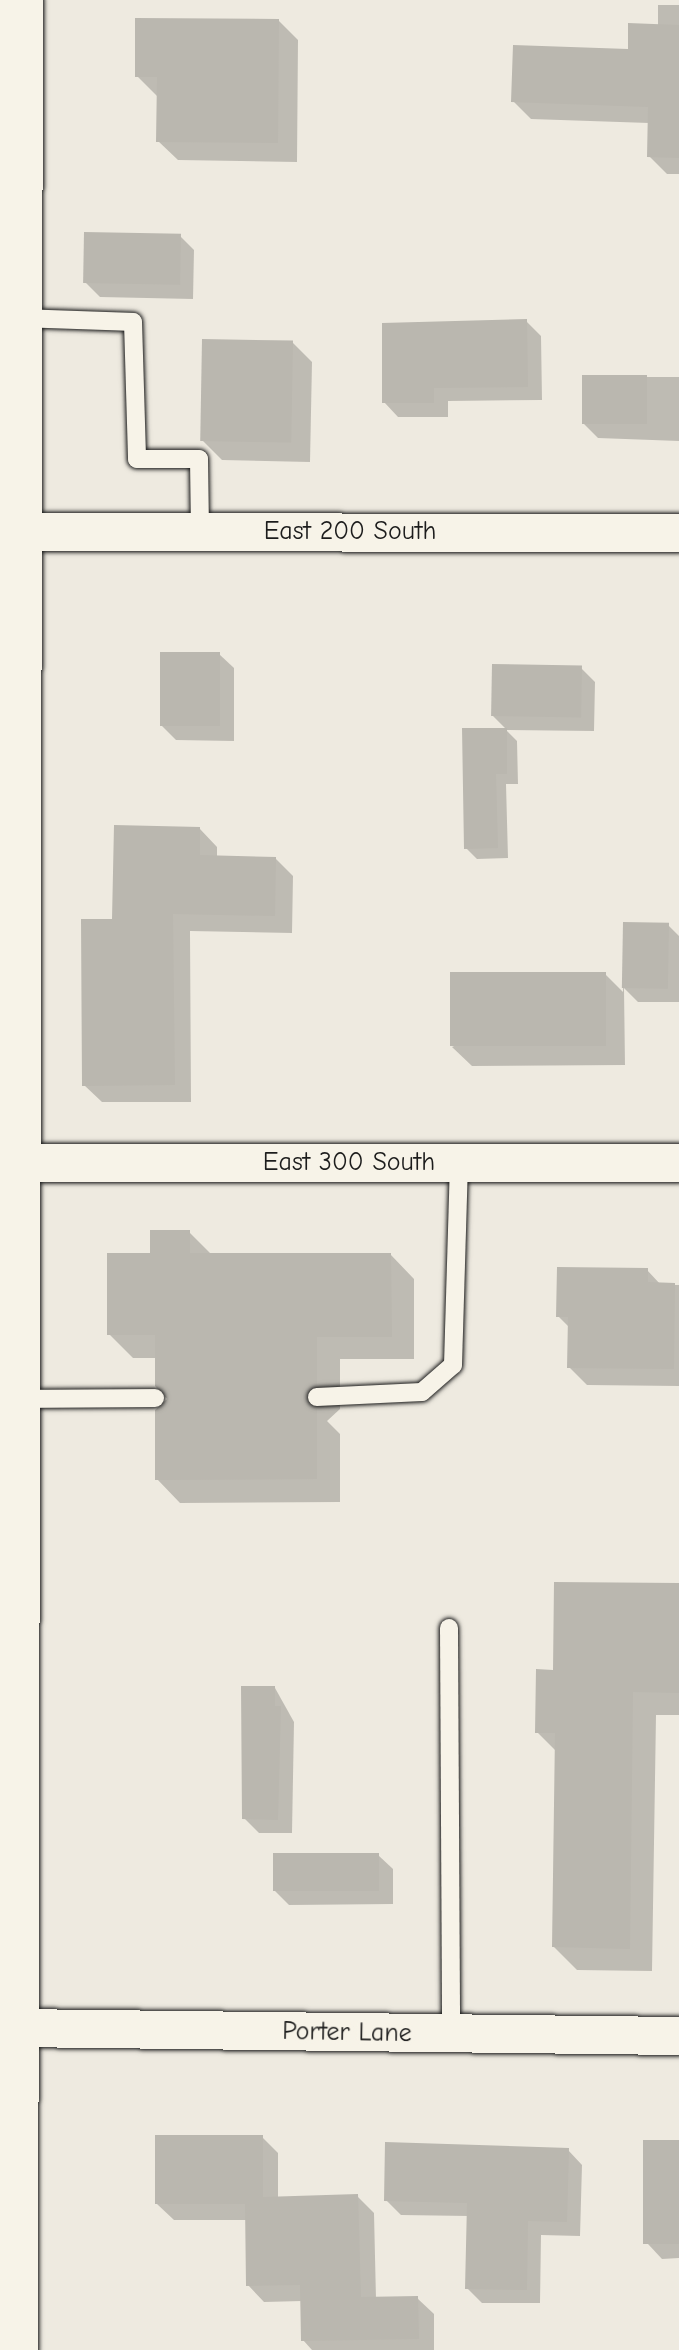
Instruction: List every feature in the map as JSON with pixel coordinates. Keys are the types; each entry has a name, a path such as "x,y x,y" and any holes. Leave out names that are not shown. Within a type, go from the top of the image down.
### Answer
{"main road":[{"path":"16,2350 19,1163 9,1014 20,532 14,296 21,0"}],"street":[{"name":"East 200 South","path":"20,532 679,533"},
{"name":"East 300 South","path":"19,1163 679,1163"},
{"name":"Porter Lane","path":"15,2028 679,2036"}],"lane":[{"path":"14,296 133,322 137,459 199,459 200,532"},
{"path":"317,1397 422,1392 453,1365 459,1163"},
{"path":"18,1399 155,1398"},
{"path":"449,1628 451,2034"}],"building":[{"path":"135,18 279,19 278,143 156,142 157,77 135,77"},
{"path":"628,23 679,25 679,158 647,157 648,107 511,102 513,45 628,49"},
{"path":"84,232 181,234 180,285 83,283"},
{"path":"527,319 528,387 434,388 434,403 382,403 382,323"},
{"path":"202,339 293,341 291,443 200,441"},
{"path":"582,375 647,375 647,424 582,424"},
{"path":"160,652 220,652 220,726 160,726"},
{"path":"492,664 582,666 581,718 491,716"},
{"path":"462,728 507,728 507,774 496,774 498,848 464,849"},
{"path":"114,825 200,827 200,855 276,857 275,916 173,914 175,1085 82,1086 81,919 112,919"},
{"path":"623,922 669,923 668,989 622,988"},
{"path":"450,972 606,972 606,1046 450,1046"},
{"path":"150,1230 190,1230 190,1253 391,1253 392,1337 317,1337 317,1385 305,1397 317,1409 317,1479 155,1480 155,1410 167,1399 155,1386 155,1335 107,1335 107,1253 150,1253"},
{"path":"557,1267 648,1268 648,1282 675,1283 674,1369 567,1368 568,1317 556,1317"},
{"path":"554,1582 679,1583 679,1693 633,1692 630,1949 552,1947 555,1733 535,1733 536,1669 553,1670"},
{"path":"241,1686 275,1686 275,1706 281,1706 278,1820 242,1819"},
{"path":"273,1853 379,1853 379,1891 273,1891"},
{"path":"155,2135 263,2135 263,2197 358,2194 361,2297 418,2296 419,2339 301,2341 300,2285 246,2286 245,2204 155,2204"},
{"path":"643,2140 679,2140 679,2244 643,2244"},
{"path":"385,2142 569,2148 567,2222 528,2221 527,2290 465,2289 467,2203 384,2201"}]}
